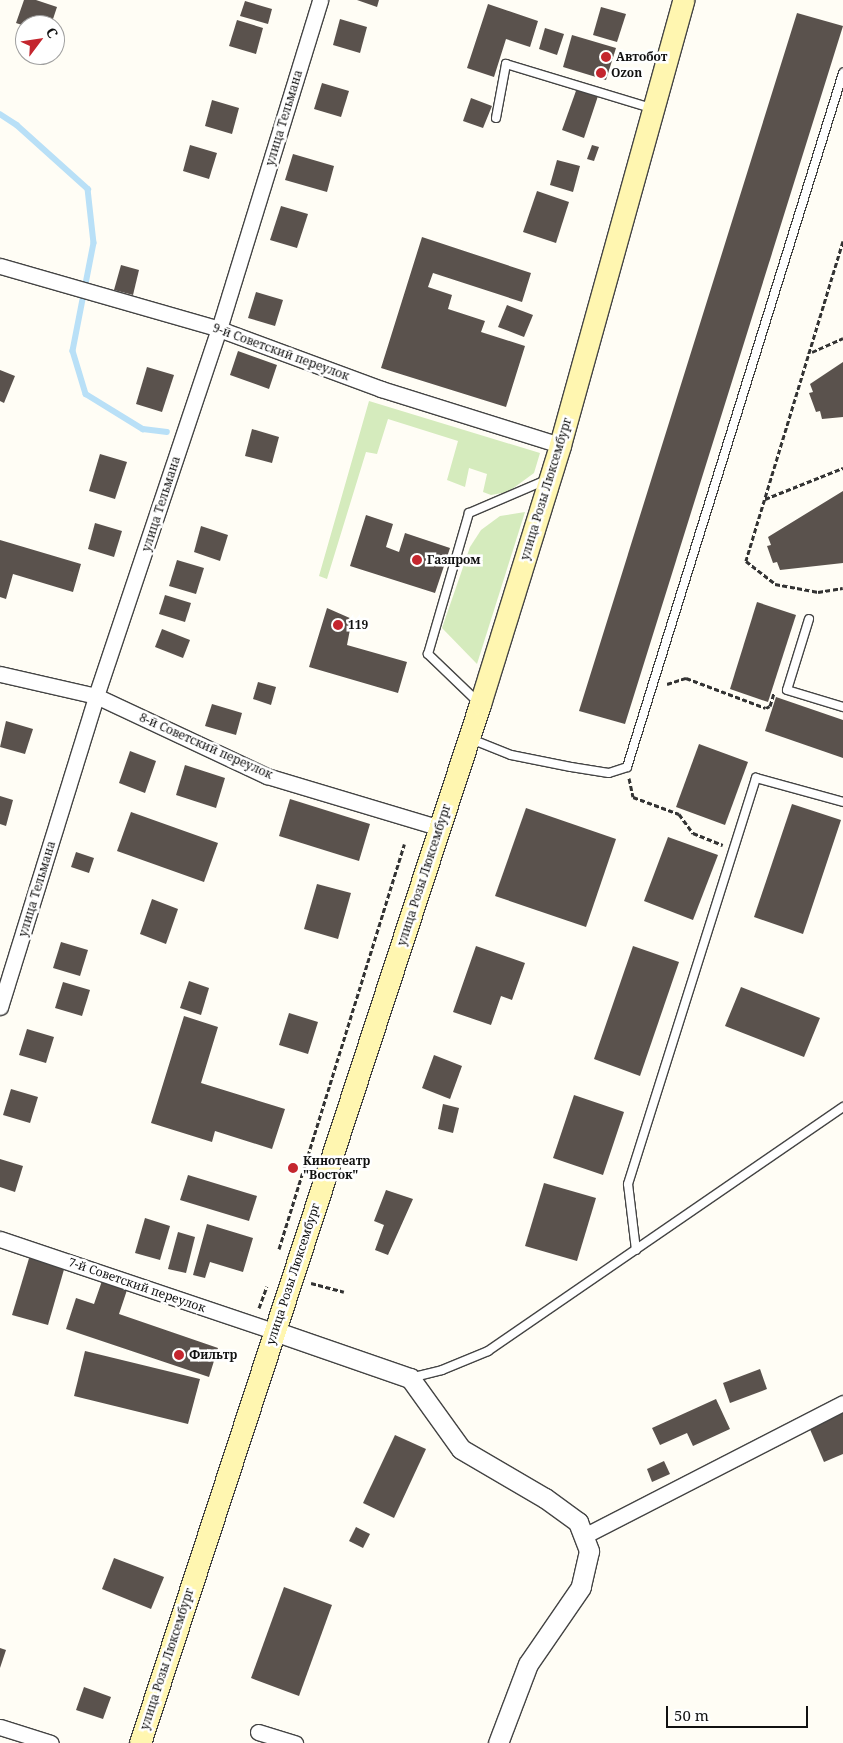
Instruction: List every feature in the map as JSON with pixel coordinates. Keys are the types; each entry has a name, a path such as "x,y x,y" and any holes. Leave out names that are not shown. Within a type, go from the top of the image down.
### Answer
{"main road":[{"name":"улица Розы Люксембург","path":"140,1743 480,704 560,445 683,0"}],"street":[{"name":"улица Тельмана","path":"0,1007 96,696 220,328 320,0"},
{"name":"9-й Советский переулок","path":"0,266 220,328 381,389 560,445"},
{"name":"8-й Советский переулок","path":"0,674 96,696 267,776 440,828"},
{"name":"7-й Советский переулок","path":"0,1239 274,1331"},
{"path":"274,1331 410,1378 461,1449 545,1498 578,1522 589,1551 580,1587 528,1664 498,1743"},
{"path":"584,1536 843,1403"},
{"path":"0,1727 51,1743"},
{"path":"258,1732 289,1742"}],"lane":[{"path":"496,118 506,64 653,109"},
{"path":"469,739 511,755 551,764 609,773 627,767 843,73"},
{"path":"480,704 428,654 469,513 550,478"},
{"path":"809,619 787,690 843,707"},
{"path":"636,1250 628,1184 756,778 843,802"},
{"path":"410,1378 442,1370 488,1351 843,1107"}],"path":[{"path":"843,240 812,352 746,561 775,584 818,592 843,588"},
{"path":"812,352 843,338"},
{"path":"765,500 843,468"},
{"path":"652,688 686,678 766,708 770,706 774,693 787,690"},
{"path":"627,767 633,797 679,814 692,833 730,848"},
{"path":"277,1253 404,844"},
{"path":"253,1324 268,1280"},
{"path":"312,1283 344,1292"}],"green space":[{"path":"369,401 540,453 534,473 508,492 491,495 483,492 487,474 469,468 465,487 447,480 458,441 388,419 377,454 366,452 327,579 319,576"},
{"path":"525,512 477,664 442,628 470,547 481,530 500,516"}],"building":[{"path":"24,0 36,0 57,7 54,15 19,15"},
{"path":"357,0 379,0 377,7"},
{"path":"245,1 272,9 268,24 240,16"},
{"path":"488,4 538,21 530,47 506,39 494,77 467,68"},
{"path":"601,7 626,14 617,42 593,35"},
{"path":"797,13 843,26 625,724 579,711"},
{"path":"340,19 367,27 360,53 333,45"},
{"path":"237,20 263,28 256,54 229,46"},
{"path":"545,28 564,34 557,55 539,49"},
{"path":"572,35 616,48 606,80 563,67"},
{"path":"322,83 349,91 341,117 314,109"},
{"path":"577,88 598,96 584,138 562,130"},
{"path":"471,98 492,106 483,128 463,121"},
{"path":"212,100 239,108 232,134 205,126"},
{"path":"190,145 217,153 209,179 183,171"},
{"path":"592,145 599,147 594,161 587,159"},
{"path":"293,154 334,166 327,192 285,180"},
{"path":"557,160 580,166 573,192 550,185"},
{"path":"537,191 569,202 556,243 523,232"},
{"path":"281,206 308,214 297,248 270,240"},
{"path":"422,237 531,273 522,302 433,273 428,287 452,295 448,309 485,321 481,332 525,346 506,407 381,368"},
{"path":"121,265 139,270 133,295 114,290"},
{"path":"256,292 283,300 275,326 248,318"},
{"path":"507,305 533,315 524,337 498,327"},
{"path":"238,351 277,365 269,389 230,375"},
{"path":"843,362 843,417 822,419 820,411 816,412 809,393 813,392 810,384"},
{"path":"147,367 174,375 162,412 136,404"},
{"path":"0,370 15,376 4,403 0,401"},
{"path":"252,429 279,437 272,463 245,456"},
{"path":"100,454 127,462 115,499 89,491"},
{"path":"843,491 843,563 780,570 777,562 773,563 767,546 771,545 768,537"},
{"path":"366,515 393,524 386,547 399,552 405,533 450,548 435,593 350,566"},
{"path":"95,523 122,531 114,557 88,549"},
{"path":"201,526 228,535 220,561 194,552"},
{"path":"0,540 81,564 73,592 13,574 6,599 0,597"},
{"path":"177,560 204,568 196,594 169,586"},
{"path":"165,595 191,603 185,622 159,614"},
{"path":"757,602 796,615 768,702 730,689"},
{"path":"327,608 352,619 347,645 407,662 398,693 309,667"},
{"path":"162,629 190,640 183,658 155,647"},
{"path":"258,682 276,687 271,705 253,699"},
{"path":"776,697 843,720 843,758 765,731"},
{"path":"212,704 242,713 236,735 205,726"},
{"path":"6,721 33,729 25,754 0,747"},
{"path":"699,744 748,762 725,825 676,807"},
{"path":"130,751 156,761 145,793 119,783"},
{"path":"185,765 225,778 216,808 176,795"},
{"path":"0,796 13,800 6,826 0,824"},
{"path":"290,799 370,824 359,861 279,836"},
{"path":"792,804 841,820 803,934 754,917"},
{"path":"526,808 616,839 586,927 495,896"},
{"path":"131,812 218,843 204,882 117,851"},
{"path":"668,837 718,855 693,920 644,901"},
{"path":"76,852 94,858 89,873 71,867"},
{"path":"317,884 351,893 338,939 304,929"},
{"path":"152,899 178,909 166,944 140,934"},
{"path":"61,942 88,950 80,976 53,968"},
{"path":"476,946 525,963 512,1000 501,996 491,1025 453,1012"},
{"path":"633,946 679,962 640,1076 594,1059"},
{"path":"189,981 209,988 201,1015 180,1008"},
{"path":"63,982 90,990 82,1016 55,1008"},
{"path":"741,987 820,1018 804,1057 725,1026"},
{"path":"289,1013 318,1022 308,1054 279,1045"},
{"path":"184,1016 218,1027 201,1083 285,1109 272,1149 215,1131 212,1142 151,1123"},
{"path":"27,1029 54,1037 46,1063 19,1055"},
{"path":"434,1055 462,1066 450,1099 422,1088"},
{"path":"11,1089 38,1097 30,1123 3,1115"},
{"path":"574,1095 624,1112 603,1175 553,1158"},
{"path":"443,1104 459,1108 453,1133 438,1129"},
{"path":"0,1159 23,1166 15,1192 0,1187"},
{"path":"188,1175 257,1196 249,1221 180,1200"},
{"path":"544,1183 596,1198 577,1261 525,1246"},
{"path":"386,1190 413,1199 388,1255 375,1250 384,1225 374,1221"},
{"path":"145,1218 170,1226 160,1260 135,1253"},
{"path":"207,1224 253,1238 243,1272 210,1262 205,1278 193,1275"},
{"path":"178,1232 195,1237 186,1273 168,1269"},
{"path":"30,1255 65,1266 48,1325 12,1315"},
{"path":"103,1278 128,1287 119,1314 218,1348 209,1377 66,1329 76,1298 94,1304"},
{"path":"85,1351 200,1379 188,1424 74,1396"},
{"path":"760,1369 767,1389 730,1403 723,1383"},
{"path":"716,1399 730,1429 693,1446 687,1433 660,1445 652,1428"},
{"path":"843,1413 843,1454 824,1462 809,1427"},
{"path":"395,1435 426,1449 394,1518 363,1503"},
{"path":"664,1461 670,1474 652,1482 647,1469"},
{"path":"356,1527 370,1534 363,1548 349,1541"},
{"path":"114,1558 164,1577 151,1609 102,1589"},
{"path":"284,1587 332,1605 299,1696 251,1678"},
{"path":"0,1648 6,1650 0,1668"},
{"path":"84,1687 111,1697 103,1719 76,1710"}],"waterway":[{"path":"0,114 17,125 88,189 94,243 73,351 86,394 143,429 167,432"}],"place":[{"name":"Автобот","path":"606,57"},
{"name":"Ozon","path":"601,73"},
{"name":"Газпром","path":"417,560"},
{"name":"119","path":"338,625"},
{"name":"Кинотеатр \"Восток\"","path":"293,1168"},
{"name":"Фильтр","path":"179,1355"}]}
